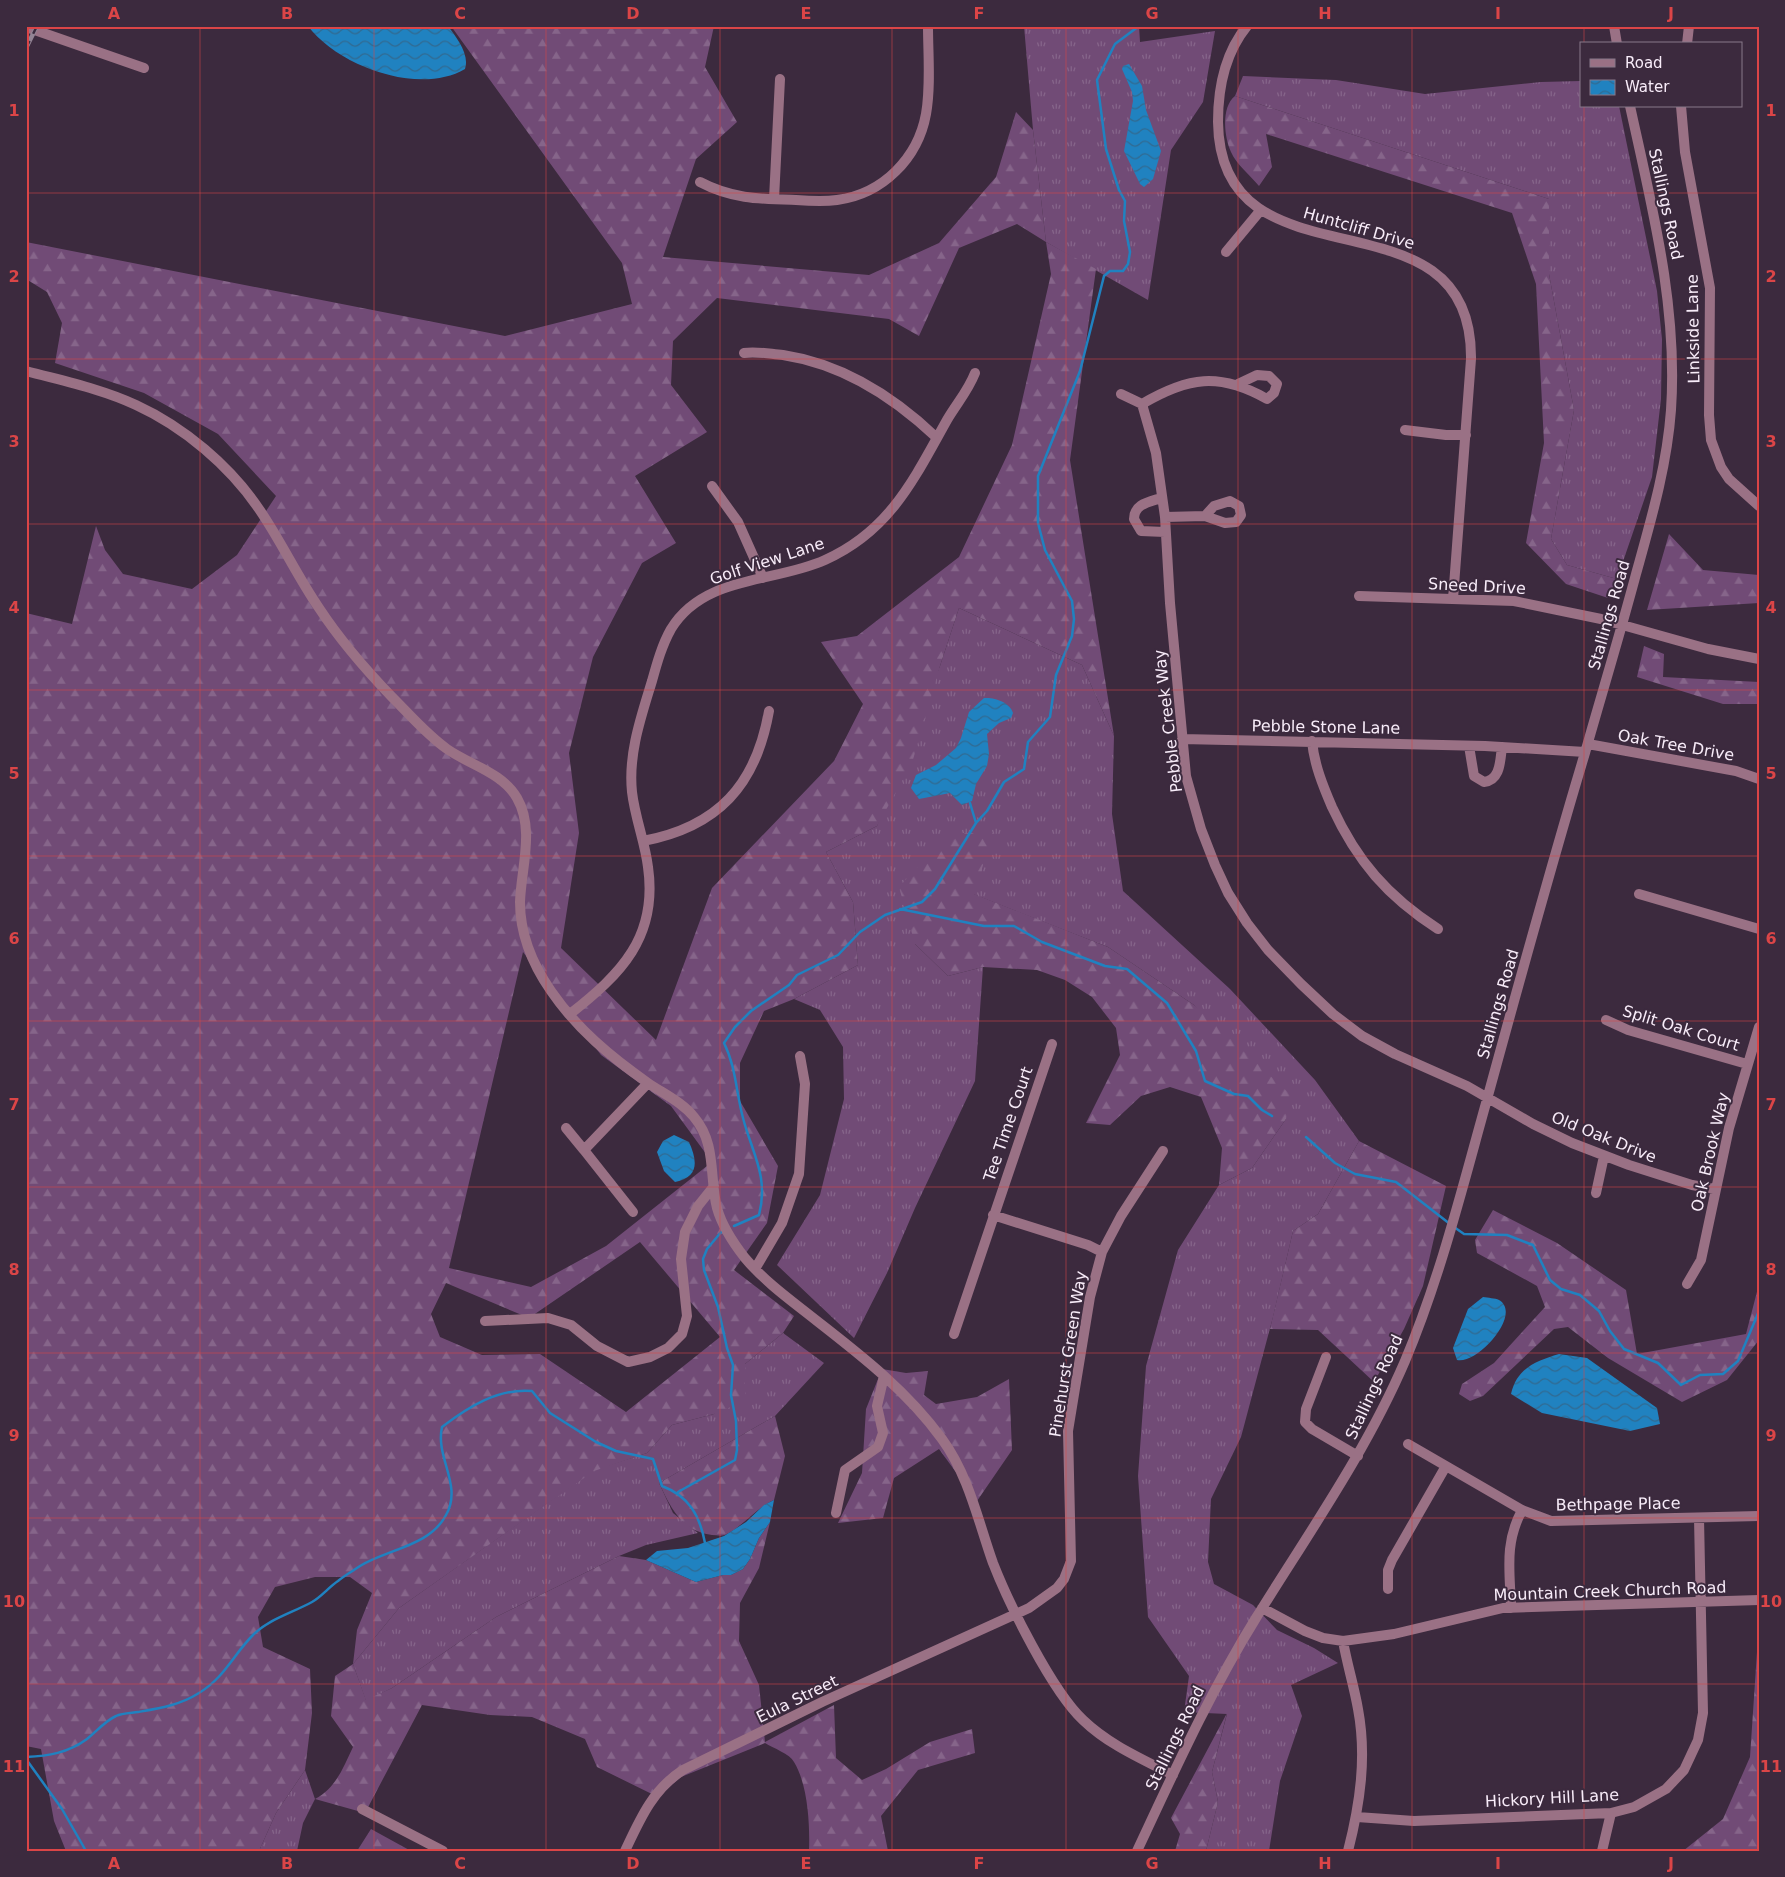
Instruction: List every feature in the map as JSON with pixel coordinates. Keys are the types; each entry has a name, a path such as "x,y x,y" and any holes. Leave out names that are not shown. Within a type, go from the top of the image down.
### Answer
{"street":[{"path":"700,182 736,197 824,201 852,197 883,183 902,165 919,138 926,113 928,26"},
{"name":"Huntcliff Drive","path":"1246,26 1235,44 1224,70 1219,96 1218,132 1223,156 1231,176 1243,193 1260,211 1304,230 1405,255 1425,265 1444,281 1462,306 1470,336 1471,359 1453,598"},
{"path":"1614,26 1617,42"},
{"path":"1687,42 1689,26"},
{"path":"26,27 144,68"},
{"path":"774,199 780,79"},
{"name":"Stallings Road","path":"1137,1851 1218,1685 1262,1608 1358,1456 1405,1361 1426,1306 1460,1196 1622,625 1662,473 1668,436 1672,373 1670,305 1664,265 1630,108"},
{"name":"Linkside Lane","path":"1681,108 1685,152 1710,288 1709,415 1711,440 1718,460 1729,479 1759,506"},
{"path":"1226,252 1260,211"},
{"path":"744,353 754,352 796,357 843,372 878,391 937,438"},
{"path":"26,371 114,396 140,406 188,436 217,461 256,504 319,608 364,666 438,742 458,756 501,780 512,790 521,806 526,826 520,900 524,933 543,978 570,1014 600,1047 680,1104 700,1124 710,1149 714,1186 722,1222 742,1254 779,1292 884,1376 916,1407 954,1457 970,1492 994,1565 1017,1614 1061,1691 1083,1720 1123,1750 1173,1775"},
{"name":"Golf View Lane","path":"570,1014 588,1001 619,970 641,936 648,916 650,895 648,865 632,791 633,754 641,716 666,639 680,617 702,598 728,586 823,561 867,536 886,518 901,499 966,392 975,373"},
{"path":"1121,394 1142,404 1165,391 1186,384 1212,382 1238,384"},
{"name":"Pebble Creek Way","path":"1142,404 1156,453 1165,518 1186,776 1192,801 1215,865 1228,893 1268,950 1326,1008 1362,1036 1395,1054 1468,1086 1487,1097"},
{"path":"1406,430 1446,435 1466,435"},
{"path":"712,486 738,522 762,578"},
{"path":"1161,498 1141,505 1135,511 1134,520 1141,531 1165,532"},
{"path":"1165,518 1204,516"},
{"name":"Sneed Drive","path":"1359,596 1514,601 1622,625 1708,649 1759,659"},
{"path":"643,841 665,837 692,827 712,815 730,798 744,782 755,761 764,736 769,711"},
{"name":"Pebble Stone Lane","path":"1182,739 1586,748"},
{"path":"1312,741 1313,758 1326,794 1356,854 1391,892 1419,917 1438,929"},
{"path":"1469,746 1474,776 1484,782 1495,777 1499,769 1502,747"},
{"name":"Oak Tree Drive","path":"1586,748 1736,771 1759,779"},
{"path":"1639,894 1759,929"},
{"name":"Split Oak Court","path":"1606,1020 1628,1030 1747,1064"},
{"name":"Oak Brook Way","path":"1687,1284 1701,1260 1715,1189 1747,1064 1759,1026"},
{"name":"Tee Time Court","path":"954,1334 1052,1044"},
{"path":"755,1269 782,1223 799,1174 805,1084 800,1056"},
{"path":"584,1150 648,1083"},
{"name":"Old Oak Drive","path":"1487,1097 1533,1124 1604,1156 1672,1179 1715,1189"},
{"path":"566,1128 633,1212"},
{"name":"Pinehurst Green Way","path":"1017,1614 1037,1604 1053,1592 1064,1579 1071,1561 1068,1431 1090,1297 1102,1252 1121,1216 1163,1151"},
{"path":"1596,1193 1604,1156"},
{"path":"486,1321 548,1318 571,1325 597,1346 628,1362 650,1357 668,1348 682,1334 687,1316 681,1259 685,1232 698,1206 714,1186"},
{"path":"993,1215 1088,1245 1102,1252"},
{"path":"1326,1357 1306,1409 1305,1422 1312,1429 1358,1456"},
{"path":"836,1513 846,1470 878,1447 883,1433 877,1406 884,1376"},
{"name":"Bethpage Place","path":"1408,1444 1522,1510 1540,1518 1561,1522 1759,1516"},
{"path":"1388,1589 1388,1570 1392,1560 1446,1466"},
{"path":"1511,1608 1510,1546 1512,1531 1522,1510"},
{"name":"Hickory Hill Lane","path":"1357,1817 1414,1820 1610,1813 1634,1807 1666,1789 1684,1770 1696,1748 1703,1713 1699,1518"},
{"name":"Mountain Creek Church Road","path":"1262,1608 1305,1632 1343,1641 1385,1635 1485,1611 1511,1608 1759,1600"},
{"name":"Eula Street","path":"625,1851 653,1796 666,1782 683,1770 822,1702 1017,1614"},
{"path":"1343,1641 1361,1728 1362,1771 1357,1817 1348,1851"},
{"path":"362,1809 444,1851"},
{"path":"1602,1851 1610,1813"}],"green space":[{"path":"451,26 714,26 705,67 737,122 696,159 663,257 869,275 939,243 996,177 1016,112 1033,130 1046,242 1096,269 1070,460 1114,736 1082,665 959,608 912,763 877,826 826,852 853,902 858,965 794,999 764,1011 740,1063 740,1101 778,1166 767,1223 734,1270 794,1316 783,1333 745,1364 745,1401 714,1414 672,1425 647,1453 594,1471 399,1608 353,1664 357,1630 372,1593 350,1577 315,1577 275,1587 258,1617 263,1647 310,1669 312,1713 305,1770 276,1813 259,1851 66,1851 54,1821 41,1749 26,1746 26,613 72,624 96,526 105,550 123,574 192,589 237,555 276,496 218,434 144,393 55,363 62,323 47,292 26,279 26,242 505,336 632,304 622,263","holes":["1017,224 1046,242 1051,274 1012,445 959,557 857,636 821,642 863,704 834,761 712,888 656,1040 561,948 579,833 569,753 593,657 642,563 676,543 635,476 707,432 671,385 673,341 717,298 889,319 919,336 959,248","523,952 601,1055 671,1106 712,1162 606,1246 531,1287 449,1268","640,1242 720,1337 626,1412 540,1354 482,1355 440,1337 431,1314 446,1283 529,1318"]},
{"path":"1024,26 1139,26 1140,42 1215,31 1203,102 1171,150 1148,300 1046,242 1033,130"},
{"path":"1243,76 1336,80 1425,94 1541,82 1580,81 1580,108 1619,108 1657,291 1662,339 1661,399 1652,477 1617,579 1567,565 1551,539 1574,410 1549,274 1549,199 1235,96"},
{"path":"1235,96 1549,199 1549,274 1574,410 1551,539 1567,565 1617,579 1608,598 1566,584 1526,543 1544,443 1536,284 1512,213 1266,134 1272,167 1259,186 1236,161 1231,152 1225,131 1227,107"},
{"path":"1669,534 1703,570 1759,575 1759,603 1647,610"},
{"path":"959,608 1082,665 1114,736 1112,814 1123,891 1230,989 1315,1080 1359,1141 1318,1214 1293,1231 1273,1317 1241,1437 1211,1499 1208,1562 1214,1584 1253,1605 1277,1630 1314,1648 1338,1663 1291,1685 1302,1716 1280,1781 1269,1851 1206,1851 1218,1802 1212,1772 1227,1714 1184,1712 1189,1676 1148,1617 1138,1476 1146,1366 1178,1250 1219,1185 1252,1168 1286,1119 1194,1005 1108,947 973,894 915,944 948,976 983,967 975,1081 915,1208 887,1273 854,1338 777,1265 820,1195 844,1099 843,1047 820,1010 794,999 858,965 853,902 826,852 877,826 940,666"},
{"path":"1644,646 1664,654 1663,677 1759,682 1759,704 1723,704 1637,677"},
{"path":"949,833 993,833 974,894 1108,947 1194,1005 1290,1094 1286,1119 1252,1168 1219,1185 1222,1148 1201,1097 1170,1087 1141,1096 1110,1125 1086,1123 1120,1055 1116,1028 1092,997 1065,980 1037,970 983,967 948,976 915,944 899,887"},
{"path":"1359,1141 1446,1186 1423,1286 1404,1329 1374,1382 1318,1330 1270,1329 1293,1231 1318,1214"},
{"path":"1493,1210 1557,1243 1626,1290 1637,1354 1746,1334 1759,1284 1759,1340 1727,1380 1682,1402 1608,1358 1568,1327 1554,1329 1483,1396 1470,1401 1459,1394 1462,1384 1494,1363 1545,1307 1537,1286 1477,1253 1475,1240"},
{"path":"783,1333 824,1363 775,1416 659,1483 673,1513 698,1533 646,1545 619,1556 496,1617 392,1688 366,1701 353,1664 399,1608 594,1470 647,1453 672,1425 714,1414 745,1364"},
{"path":"882,1369 906,1373 928,1371 924,1395 936,1404 977,1397 1009,1379 1012,1450 977,1501 939,1449 894,1478 883,1518 838,1523 862,1473 866,1409"},
{"path":"775,1416 785,1456 774,1500 761,1507 727,1534 712,1535 692,1529 678,1517 659,1483"},
{"path":"770,1522 759,1568 740,1603 739,1641 759,1685 765,1742 834,1705 836,1758 862,1780 886,1769 930,1742 972,1729 975,1753 918,1770 881,1816 888,1851 809,1851 807,1805 799,1771 789,1756 765,1743 681,1777 658,1797 597,1767 585,1739 532,1717 490,1715 422,1705 365,1813 315,1799 334,1783 353,1747 331,1716 335,1676 353,1664 366,1700 392,1688 496,1617 619,1556 646,1560 696,1582 723,1575 731,1575 743,1569 750,1559 759,1538"},
{"path":"1759,1622 1759,1851 1683,1851 1723,1819 1750,1757"},
{"path":"1227,1713 1212,1772 1218,1802 1206,1851 1175,1851 1180,1834 1171,1818"},
{"path":"305,1770 315,1799 303,1823 297,1851 259,1851 276,1813"},
{"path":"371,1829 411,1851 357,1851"}],"water":[{"path":"308,26 448,26 464,52 466,58 465,69 446,77 425,79 403,78 380,73 339,53 321,40"},
{"path":"1129,64 1142,86 1146,110 1161,151 1153,179 1144,187 1140,184 1124,151 1133,101 1132,92 1122,69 1123,66"},
{"path":"984,698 992,698 1005,703 1013,713 1011,718 999,723 987,734 989,754 987,766 976,784 972,801 962,805 950,793 919,799 911,788 916,775 936,765 956,748 969,712"},
{"path":"674,1135 689,1142 695,1161 693,1172 683,1180 675,1182 664,1171 657,1152 663,1141"},
{"path":"1483,1297 1499,1300 1505,1307 1502,1326 1495,1337 1475,1355 1457,1360 1453,1348 1468,1309"},
{"path":"1559,1354 1587,1358 1657,1408 1660,1424 1630,1431 1542,1413 1511,1394 1518,1378 1529,1367"},
{"path":"774,1500 770,1522 759,1538 750,1559 743,1569 731,1575 723,1575 696,1582 646,1560 657,1551 688,1548 724,1536 746,1522 764,1505"}],"waterway":[{"path":"734,1226 759,1215 762,1188 761,1176 743,1118 731,1061 724,1043 735,1027 751,1011 789,985 797,975 838,955 860,932 885,915 922,902 935,889 1004,782 1024,769 1028,742 1050,717 1056,675 1072,636 1074,619 1072,601 1045,550 1038,523 1038,476 1080,371 1104,276 1110,271 1123,271 1128,264 1130,252 1124,221 1125,201 1119,190 1106,149 1097,80 1115,44 1139,26"},
{"path":"970,803 976,823"},
{"path":"900,909 984,926 1014,926 1042,942 1105,966 1127,969 1167,1003 1196,1051 1205,1081 1234,1094 1248,1096 1262,1110 1272,1116"},
{"path":"1306,1137 1335,1163 1355,1174 1396,1182 1450,1224"},
{"path":"1454,1227 1464,1234 1507,1235 1533,1245 1550,1280 1561,1289 1580,1295 1599,1311 1610,1331 1624,1349 1658,1363 1681,1385 1700,1375 1723,1374 1738,1361 1759,1311"},
{"path":"678,1492 735,1460 737,1450 736,1421 731,1395 733,1365 727,1348 718,1307 704,1270 703,1259 707,1249 722,1231"},
{"path":"26,1757 50,1755 73,1748 118,1715 162,1707 192,1697 216,1680 259,1629 312,1602 360,1566 408,1546 430,1534 446,1515 452,1493 442,1450 442,1427 473,1406 495,1396 519,1391 532,1391 550,1413 596,1442 616,1451 653,1459 662,1486 679,1495 692,1508 700,1524 705,1543"},
{"path":"26,1759 62,1809 86,1851"}],"railway":[{"path":"26,48 37,26"}]}
